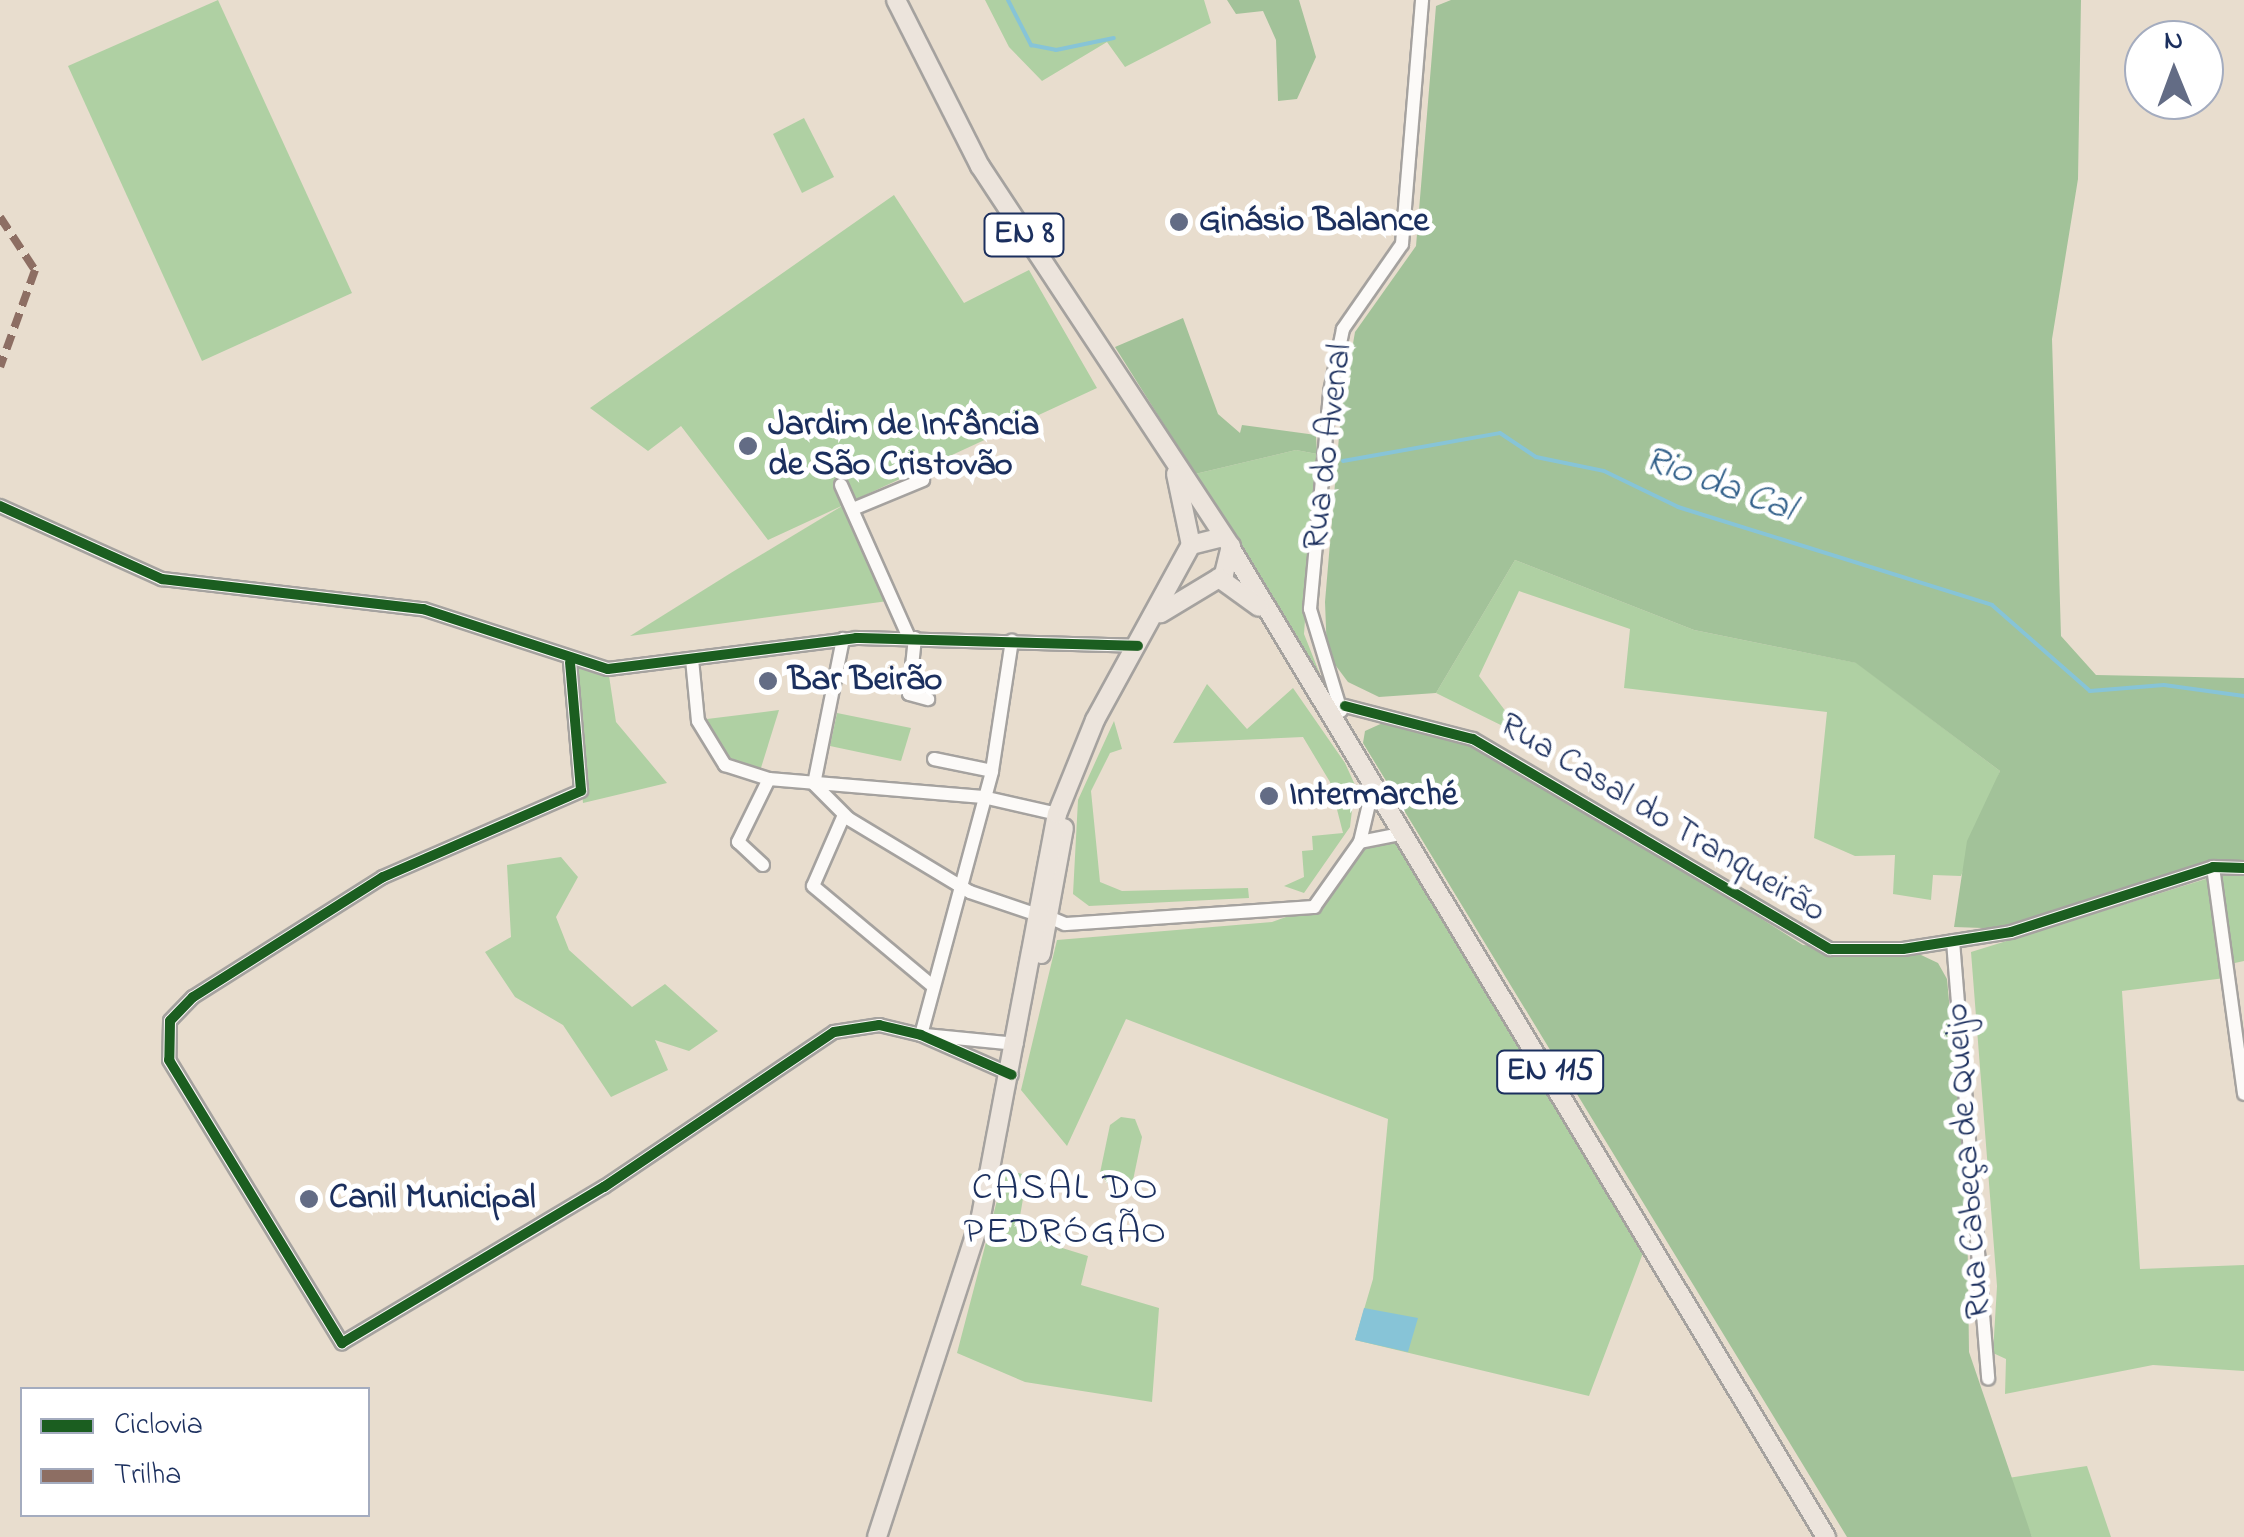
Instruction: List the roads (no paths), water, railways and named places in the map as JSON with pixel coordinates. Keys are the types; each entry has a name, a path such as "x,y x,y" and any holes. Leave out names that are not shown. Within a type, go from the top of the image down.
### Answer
{"main road":[{"name":"EN 8","path":"896,0 980,166 1228,545"},
{"name":"EN 8","path":"1175,469 1195,574 1214,579"},
{"name":"EN 115","path":"1228,545 1266,613 1338,712 1374,782 1826,1537"},
{"path":"877,1537 972,1251 1044,916 1060,808 1189,549 1228,545 1214,579 1157,616"},
{"name":"EN 115","path":"1214,579 1266,613"}],"street":[{"name":"Rua do Avenal","path":"1338,712 1316,654 1310,609 1330,392 1343,329 1402,244 1422,0"},
{"path":"853,509 924,480"},
{"path":"841,486 912,638 909,694 928,699"},
{"path":"0,506 162,579 422,608 570,662 608,669 843,640 912,638 1138,646"},
{"path":"814,784 843,640"},
{"path":"921,1035 955,882 992,771 1012,641"},
{"path":"692,658 708,746 726,765 770,780 984,797 1060,808"},
{"path":"570,662 581,791 382,878 193,997 170,1021 169,1060 342,1343 603,1188 834,1032 878,1025 921,1035 1017,1044"},
{"name":"Rua Casal do Tranqueirão","path":"1338,712 1473,739 1809,943 1903,949 2011,932 2213,867 2244,868"},
{"path":"934,759 992,771"},
{"path":"762,865 738,842 770,780"},
{"path":"814,784 844,815 955,882 1044,916 1078,922 1314,907 1360,842 1374,782"},
{"path":"844,815 813,886 930,984"},
{"path":"1360,842 1405,833"},
{"path":"2213,867 2244,1094"},
{"name":"Rua Cabeça de Queijo","path":"1953,941 1988,1379"},
{"path":"921,1035 1012,1075"}],"water":[{"path":"1364,1308 1418,1318 1408,1352 1355,1340"}],"waterway":[{"name":"Rio da Cal","path":"1008,0 1031,45 1056,50 1114,38"},
{"name":"Rio da Cal","path":"1343,461 1500,433 1536,457 1604,471 1678,507 1992,605 2090,691 2164,685 2244,696"}],"place":[{"name":"Ginásio Balance","path":"1179,222"},
{"name":"Jardim de Infância de São Cristovão","path":"748,446"},
{"name":"Bar Beirão","path":"768,681"},
{"name":"Intermarché","path":"1269,796"},
{"name":"Canil Municipal","path":"309,1199"}],"district":[{"name":"CASAL DO PEDRÓGÃO","path":"1066,1212"}]}
